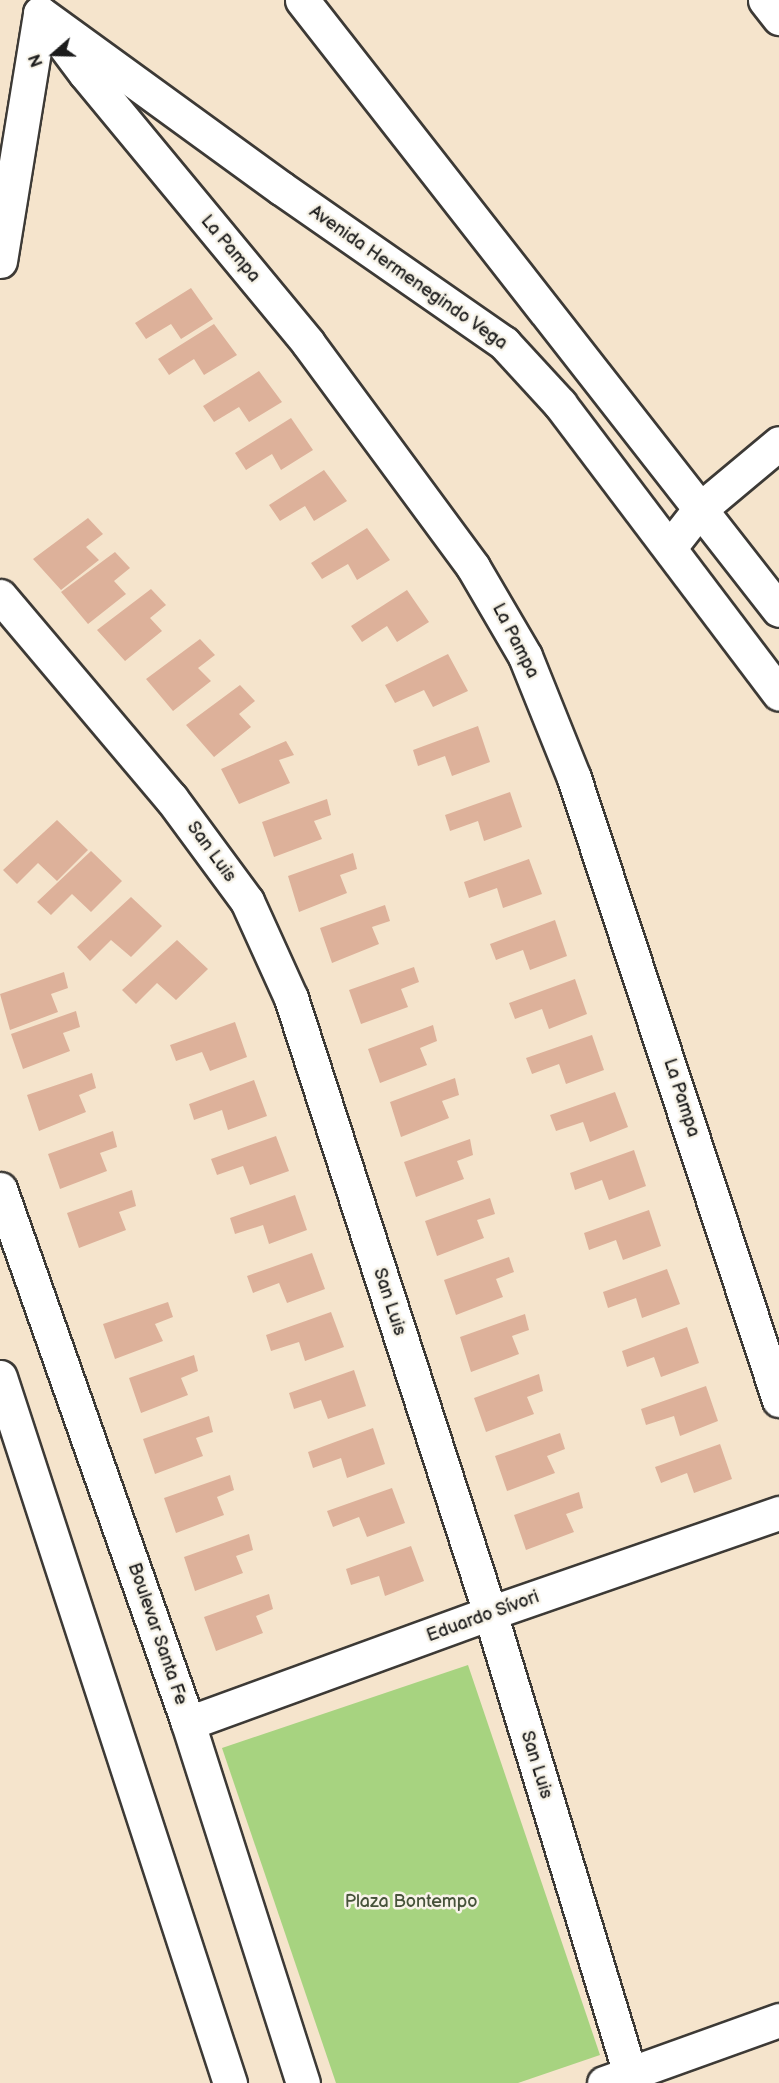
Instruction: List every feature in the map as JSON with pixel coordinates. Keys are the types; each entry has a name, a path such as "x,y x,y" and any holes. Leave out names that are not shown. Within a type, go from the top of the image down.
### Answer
{"street":[{"path":"302,0 779,610"},
{"path":"765,0 779,18"},
{"path":"0,261 4,204 36,6"},
{"name":"Avenida Hermenegindo Vega","path":"36,6 281,188 504,344 561,404 779,694"},
{"name":"La Pampa","path":"36,6 85,73 308,343 473,567 525,656 574,778 779,1400"},
{"path":"670,547 699,510 779,443"},
{"name":"San Luis","path":"0,596 171,798 247,901 291,998 490,1614 622,2080"},
{"name":"Boulevar Santa Fe","path":"0,1189 189,1723 303,2083"},
{"path":"0,1377 230,2083"},
{"name":"Eduardo Sívori","path":"189,1723 779,1513"},
{"path":"622,2080 779,2020"}],"green space":[{"name":"Plaza Bontempo","path":"468,1665 600,2055 518,2083 336,2083 222,1748"}],"building":[{"path":"191,288 213,319 181,339 171,324 146,339 135,323"},
{"path":"214,324 237,355 204,375 194,359 169,375 158,359"},
{"path":"259,371 282,402 249,422 239,407 214,422 203,406"},
{"path":"291,418 313,450 281,470 272,454 246,470 235,453"},
{"path":"324,470 347,501 314,521 305,506 280,521 269,505"},
{"path":"88,518 103,534 86,547 99,560 61,590 33,559"},
{"path":"367,528 390,560 357,580 348,564 322,579 311,563"},
{"path":"115,552 130,568 114,581 126,594 88,624 61,592"},
{"path":"151,589 166,605 150,618 162,631 125,661 97,630"},
{"path":"407,590 429,622 397,642 387,626 362,642 351,626"},
{"path":"200,639 215,655 198,668 211,681 173,711 146,679"},
{"path":"448,654 468,691 433,707 424,690 395,703 385,685"},
{"path":"240,685 255,701 239,714 251,727 214,757 186,725"},
{"path":"478,726 490,762 452,776 445,756 418,766 413,750"},
{"path":"286,741 294,755 279,760 290,783 239,804 221,769"},
{"path":"510,792 522,827 484,841 478,821 450,831 445,815"},
{"path":"327,799 331,815 314,821 322,839 274,857 262,822"},
{"path":"57,820 88,850 57,881 38,863 17,884 3,870"},
{"path":"91,851 122,881 91,912 72,894 51,915 37,902"},
{"path":"353,853 357,869 340,875 347,893 299,912 288,876"},
{"path":"529,859 542,894 503,908 497,888 469,898 464,882"},
{"path":"131,897 162,926 131,957 111,940 90,961 77,947"},
{"path":"385,905 390,921 372,927 379,944 332,963 320,928"},
{"path":"555,920 567,956 530,970 523,950 496,960 490,944"},
{"path":"177,940 208,969 176,1000 157,983 136,1004 122,990"},
{"path":"414,967 419,982 401,989 408,1007 361,1024 349,990"},
{"path":"64,972 68,988 51,994 58,1012 10,1030 0,994"},
{"path":"575,979 587,1014 549,1029 542,1009 515,1019 509,1003"},
{"path":"76,1011 80,1027 63,1033 70,1051 23,1069 11,1034"},
{"path":"235,1022 247,1057 210,1071 202,1052 176,1061 170,1045"},
{"path":"433,1025 437,1041 420,1048 427,1065 380,1083 368,1049"},
{"path":"592,1035 604,1070 566,1084 559,1064 532,1074 526,1058"},
{"path":"92,1073 96,1088 79,1095 86,1112 39,1131 27,1095"},
{"path":"455,1078 459,1095 442,1101 449,1118 401,1137 390,1102"},
{"path":"254,1080 267,1116 228,1130 222,1110 194,1120 189,1104"},
{"path":"615,1092 628,1127 590,1142 583,1122 556,1131 550,1115"},
{"path":"113,1131 117,1147 100,1153 107,1171 60,1189 48,1154"},
{"path":"276,1136 289,1171 250,1185 243,1166 217,1175 211,1159"},
{"path":"470,1139 473,1155 457,1161 464,1179 416,1197 404,1162"},
{"path":"634,1150 646,1186 609,1200 602,1180 575,1190 570,1173"},
{"path":"132,1190 136,1206 119,1212 126,1230 79,1248 67,1213"},
{"path":"295,1195 307,1230 269,1244 263,1225 235,1234 230,1218"},
{"path":"490,1198 495,1214 477,1220 484,1238 437,1256 425,1221"},
{"path":"649,1210 661,1246 623,1260 616,1240 589,1250 584,1233"},
{"path":"312,1253 325,1289 287,1303 279,1283 253,1293 247,1276"},
{"path":"509,1257 514,1272 496,1279 503,1297 456,1315 444,1280"},
{"path":"667,1269 680,1304 642,1318 636,1298 608,1308 603,1292"},
{"path":"168,1302 173,1317 155,1324 163,1341 115,1359 103,1324"},
{"path":"331,1312 344,1347 305,1361 299,1342 271,1351 266,1335"},
{"path":"525,1314 529,1330 512,1336 519,1354 471,1372 460,1337"},
{"path":"687,1327 699,1363 661,1377 654,1357 627,1367 622,1351"},
{"path":"194,1355 198,1371 181,1378 188,1395 141,1413 129,1378"},
{"path":"354,1370 366,1406 328,1419 321,1400 294,1409 289,1393"},
{"path":"539,1374 543,1391 527,1397 534,1414 486,1432 474,1398"},
{"path":"706,1386 718,1421 680,1436 674,1416 646,1425 641,1409"},
{"path":"209,1416 213,1432 196,1438 203,1456 155,1474 143,1439"},
{"path":"373,1428 385,1464 347,1478 341,1458 313,1468 308,1452"},
{"path":"560,1433 565,1449 547,1456 555,1473 507,1491 495,1456"},
{"path":"720,1444 732,1479 694,1493 687,1473 661,1483 655,1467"},
{"path":"230,1475 234,1490 217,1497 224,1515 176,1533 164,1498"},
{"path":"392,1488 405,1523 367,1537 359,1517 333,1527 327,1511"},
{"path":"579,1492 583,1508 566,1514 574,1532 526,1550 514,1515"},
{"path":"249,1534 253,1550 236,1556 243,1573 195,1591 184,1557"},
{"path":"411,1546 424,1581 385,1596 379,1576 351,1585 346,1569"},
{"path":"269,1594 273,1609 256,1616 263,1633 216,1651 204,1617"}]}
